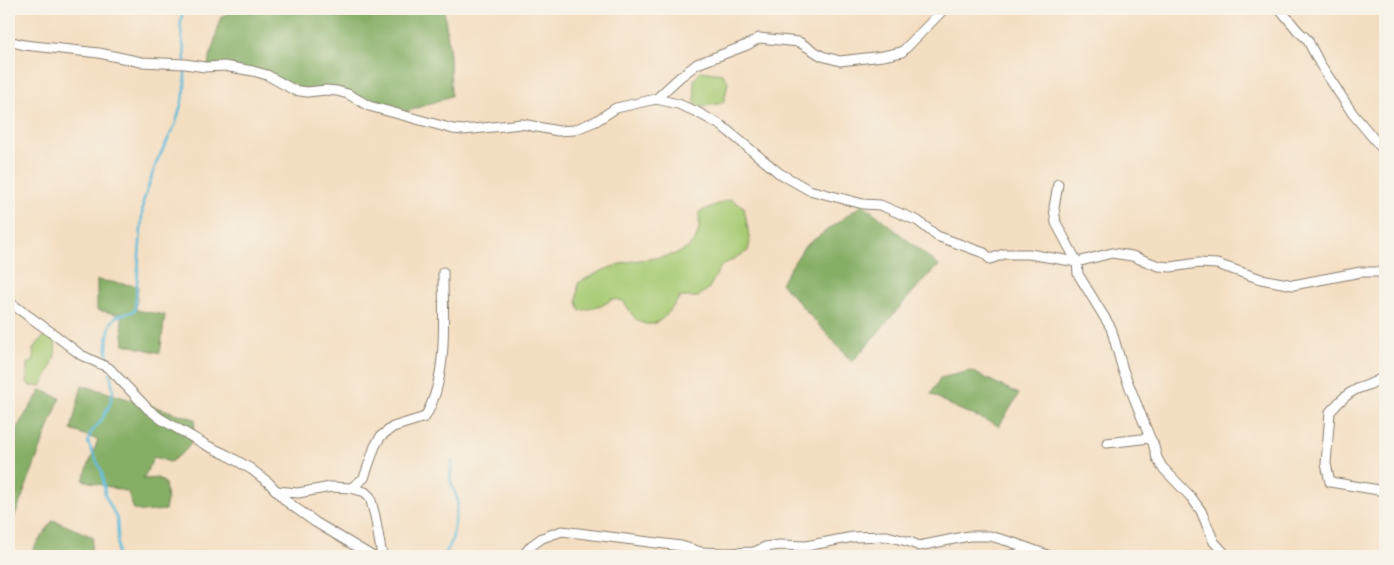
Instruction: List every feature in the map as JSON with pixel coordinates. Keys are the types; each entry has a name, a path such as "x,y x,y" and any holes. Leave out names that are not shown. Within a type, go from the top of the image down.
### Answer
{"street":[{"path":"656,99 697,64 747,46 759,38 799,42 822,56 840,61 902,52 944,9"},
{"path":"1280,9 1307,39 1320,64 1353,114 1385,152"},
{"path":"9,41 24,45 99,54 141,62 205,67 224,66 253,71 267,75 294,90 307,92 337,91 348,94 369,106 462,130 522,124 558,131 574,130 596,121 616,108 656,99 678,104 698,112 722,126 779,173 809,190 863,204 880,205 918,221 937,236 984,253 990,259 1004,254 1029,254 1077,262 1112,254 1132,256 1159,266 1171,267 1198,263 1217,264 1261,279 1293,285 1362,272 1385,272"},
{"path":"1058,184 1054,208 1056,223 1077,262 1078,274 1111,328 1123,370 1153,443 1157,458 1162,467 1191,496 1201,511 1214,542 1227,556"},
{"path":"351,488 364,478 375,446 381,436 393,427 424,418 431,406 439,376 442,349 443,272"},
{"path":"9,302 56,335 80,355 109,368 148,409 161,419 251,468 286,501 315,522 372,556"},
{"path":"1385,376 1374,384 1357,389 1346,396 1330,412 1326,464 1330,482 1385,491"},
{"path":"1107,443 1150,438"},
{"path":"277,491 298,493 330,487 351,488 365,492 370,497 382,556"},
{"path":"523,556 531,546 542,538 562,531 674,545 701,552 726,554 754,552 765,547 780,545 806,546 853,537 887,536 919,546 969,536 990,536 1050,556"},
{"path":"1008,556 1034,551"}],"green space":[{"path":"234,9 444,9 450,55 451,96 400,114 343,91 300,92 267,74 207,68 221,17"},
{"path":"701,71 722,74 728,81 723,103 700,107 695,103 694,80"},
{"path":"730,199 744,207 750,242 748,251 721,266 709,288 698,297 680,297 662,319 651,324 644,324 637,320 623,301 613,299 601,306 580,311 577,302 578,283 618,265 669,256 680,252 689,247 696,239 699,226 699,212"},
{"path":"863,204 939,266 926,277 852,362 781,283 804,247"},
{"path":"97,280 138,286 136,310 165,315 160,353 124,344 121,315 97,310"},
{"path":"45,335 55,341 54,358 41,386 30,386 27,382 27,364 34,361 33,349"},
{"path":"971,371 1019,394 999,426 956,408 931,394 940,378"},
{"path":"82,385 195,419 192,440 187,448 170,462 154,457 143,479 158,478 165,483 167,500 165,510 143,512 133,509 128,492 83,480 98,440 71,430"},
{"path":"41,390 60,398 9,531 9,440"},
{"path":"53,520 93,537 90,556 33,556 33,549"}],"waterway":[{"path":"184,9 181,29 185,61"},
{"path":"108,364 107,339 110,326 116,317 135,310 143,202 157,161 176,123 185,90 185,67"},
{"path":"110,372 113,391 110,404 101,421 90,434 88,443 102,472 105,495 117,519 117,556"},
{"path":"444,556 452,541 458,501 450,479 452,461"}]}
